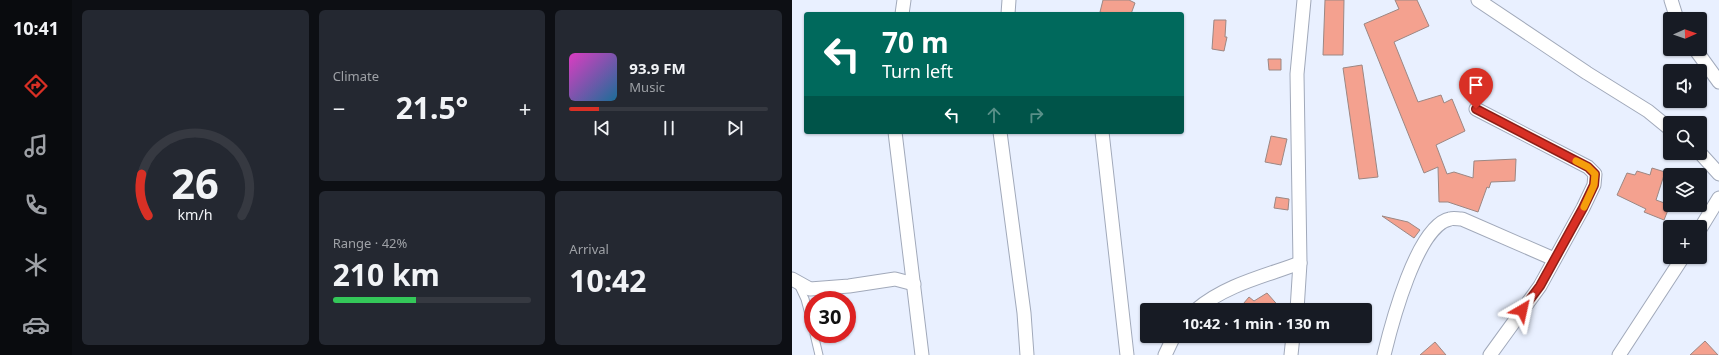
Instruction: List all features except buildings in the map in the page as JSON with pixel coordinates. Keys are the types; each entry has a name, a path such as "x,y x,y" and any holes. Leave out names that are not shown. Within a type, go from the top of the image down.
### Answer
{"street":[{"path":"902,12 904,0"},
{"path":"1008,12 1009,0"},
{"path":"1297,303 1300,263 1297,74 1304,0"},
{"path":"1478,0 1586,72 1648,111 1663,123"},
{"path":"1671,0 1675,12"},
{"path":"1700,56 1719,82"},
{"path":"1476,109 1588,167 1595,174 1594,185 1583,208 1540,286 1496,352"},
{"path":"896,134 922,355"},
{"path":"1000,134 1024,313 1027,355"},
{"path":"1102,134 1127,355"},
{"path":"1706,160 1719,174"},
{"path":"1706,220 1719,198"},
{"path":"1384,355 1393,318 1409,273 1431,232 1449,219 1462,219 1554,259"},
{"path":"1205,303 1242,284 1300,263"},
{"path":"1619,355 1678,264"},
{"path":"794,280 810,289 849,286 895,279 914,284"},
{"path":"1165,355 1171,343"},
{"path":"1291,355 1292,343"}],"lane":[{"path":"794,280 804,297"},
{"path":"816,343 819,355"}],"slow traffic":[{"path":"1576,161 1588,167 1595,174 1594,185 1584,207"}],"route":[{"path":"1476,109 1588,167 1595,174 1594,185 1583,208 1540,286 1522,310"}]}
